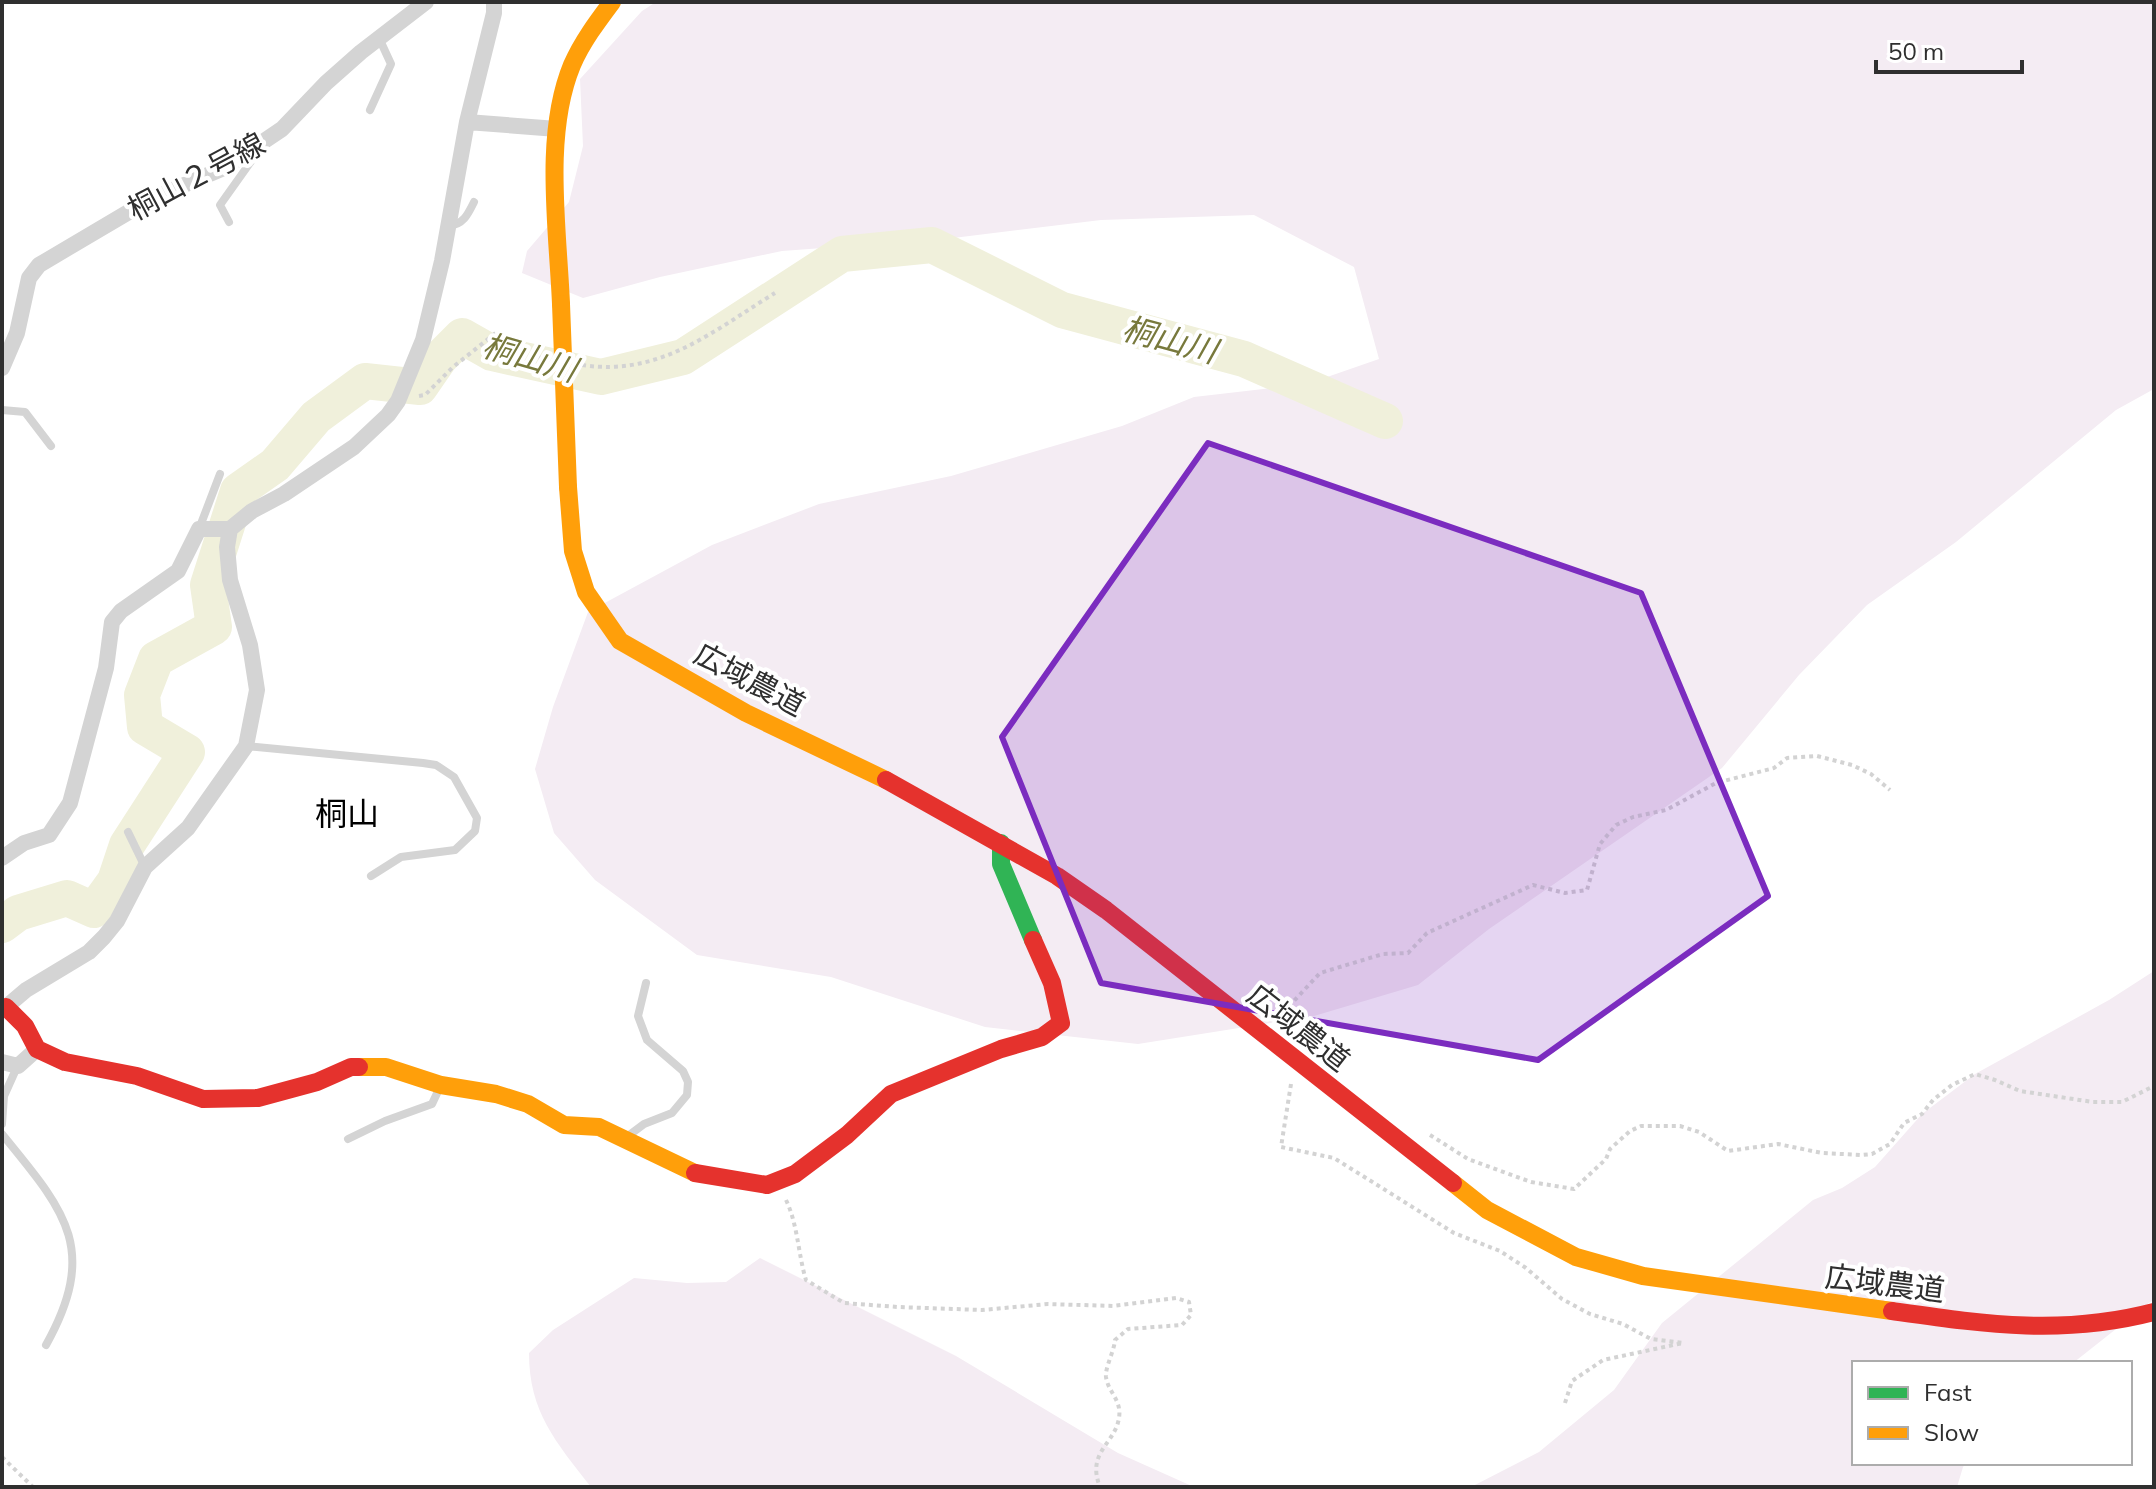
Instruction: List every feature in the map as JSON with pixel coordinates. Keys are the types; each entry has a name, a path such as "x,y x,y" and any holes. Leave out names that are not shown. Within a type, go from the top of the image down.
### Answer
{"street":[{"name":"桐山２号線","path":"2,368 17,333 29,278 39,265 149,200 224,168 282,129 326,83 426,2"},
{"path":"2,858 24,843 49,835 70,803 106,668 112,622 121,611 178,571 199,529 230,529 252,511 284,494 354,447 388,415 398,401 423,340 494,2"},
{"name":"広域農道","path":"612,2 590,32 568,74 557,129 561,304 573,551 586,592 620,641 746,713 858,764 1057,876 1106,910 1487,1210 1576,1257 1643,1276 1998,1326 2043,1328 2095,1325 2154,1312"},
{"path":"467,122 557,129"},
{"path":"230,529 227,547 230,580 250,645 257,690 246,746 188,828 145,867 117,921 104,937 89,952 4,1007 18,1015 37,1049 65,1062 137,1076 203,1099 258,1098 317,1082 351,1067 386,1067 441,1085 496,1094 528,1104 564,1125 599,1127 700,1175 767,1185 795,1174 847,1135 891,1094 1001,1049 1042,1037 1061,1023 1052,983 1001,864 1001,843"},
{"path":"10,1064 37,1049"}],"lane":[{"path":"370,110 391,64 379,37"},
{"path":"229,222 220,205 257,153 256,146"},
{"path":"448,226 458,225 468,216 474,202"},
{"path":"2,410 25,412 51,446"},
{"path":"199,529 220,474"},
{"path":"246,746 423,763 436,765 454,777 477,818 475,831 455,850 401,857 371,876"},
{"path":"128,832 145,867"},
{"path":"624,1139 644,1124 672,1113 687,1095 688,1082 683,1071 647,1040 638,1016 646,983"},
{"path":"2,1124 10,1064"},
{"path":"348,1139 432,1104 441,1085"},
{"path":"2,1134 45,1186 70,1232 73,1255 63,1315 46,1345"}],"path":[{"path":"1263,1035 1320,973 1383,954 1408,953 1427,933 1533,885 1565,893 1587,890 1600,844 1616,825 1633,817 1666,810 1724,780 1774,768 1787,758 1817,756 1861,770 1890,790"},
{"path":"1295,1061 1281,1147 1334,1158 1454,1233 1500,1251 1526,1268 1562,1299 1590,1314 1623,1324 1651,1339 1683,1343 1603,1360 1572,1381 1565,1403"},
{"path":"1427,1133 1468,1159 1531,1182 1574,1189 1606,1159 1610,1149 1630,1131 1641,1126 1680,1126 1699,1132 1728,1151 1778,1144 1822,1153 1862,1155 1872,1154 1890,1144 1904,1123 1922,1114 1933,1100 1952,1085 1975,1074 2020,1091 2093,1102 2122,1102 2154,1086"},
{"path":"767,1185 783,1192 789,1206 806,1280 844,1303 982,1310 1048,1304 1113,1306 1176,1298 1189,1302 1191,1315 1182,1325 1128,1329 1115,1340 1106,1378 1120,1406 1120,1417 1114,1432 1099,1452 1097,1474 1100,1487"},
{"path":"2,1457 33,1487"}],"highlighted area":[{"path":"1208,443 1641,593 1768,896 1538,1060 1101,983 1002,737"}],"shaded area":[{"path":"656,2 2154,2 2154,389 2116,410 1956,542 1867,605 1799,675 1722,768 1489,929 1418,985 1314,1016 1138,1044 985,1027 831,977 697,955 595,880 554,833 535,769 553,707 588,612 712,545 819,504 951,476 1122,426 1194,397 1307,384 1379,359 1354,267 1254,215 1101,220 945,239 782,251 660,277 583,298 522,273 527,251 569,202 583,146 580,79 642,11"},
{"path":"2154,971 2154,1299 2076,1361 1852,1361 1852,1465 1964,1465 1957,1487 1471,1487 1539,1452 1614,1390 1662,1323 1813,1200 1842,1188 1875,1167 1922,1114 1975,1074 2109,1000"},
{"path":"760,1258 956,1356 1118,1453 1194,1487 591,1487 556,1440 539,1409 530,1374 529,1353 553,1330 634,1278 687,1283 726,1282"}],"waterway":[{"name":"桐山川","path":"2,925 18,913 67,898 94,910 115,881 127,845 187,752 145,727 142,695 156,659 214,627 208,585 238,491 275,465 316,417 365,381 420,387 440,358 462,336 492,353 601,377 683,357 842,254 932,245 1062,310 1244,359 1385,421"}],"traffic: fast":[{"path":"1001,843 1001,864 1033,940"}],"traffic: slow":[{"path":"561,304 554,183 558,121 572,65 585,40 612,2"},
{"path":"561,304 568,487"},
{"path":"568,487 573,551 586,592 620,641 746,713 886,780"},
{"path":"359,1067 386,1067 441,1085 496,1094 528,1104 564,1125 599,1127 695,1173"},
{"path":"1453,1183 1487,1210 1576,1257 1643,1276 1892,1311"}],"traffic: jam":[{"path":"886,780 1057,876 1106,910 1453,1183"},
{"path":"695,1173 767,1185 795,1174 847,1135 891,1094 1001,1049 1042,1037 1061,1023 1052,983 1033,940"},
{"path":"2,1008 6,1007 25,1026 37,1049 65,1062 137,1076 203,1099 258,1098 359,1067"},
{"path":"1892,1311 1991,1323 2055,1326 2087,1324 2154,1312"}],"district":[{"name":"桐山","path":"347,813"}]}
